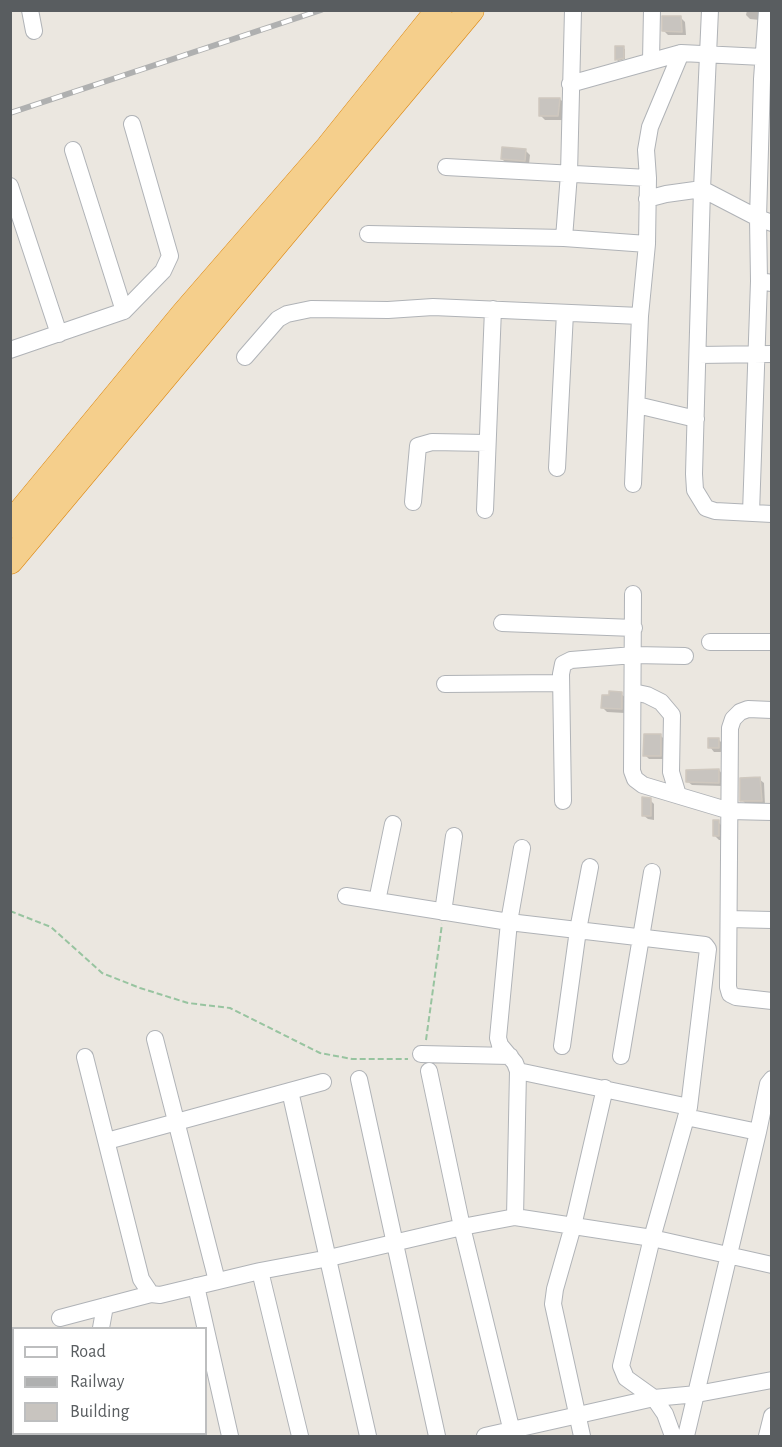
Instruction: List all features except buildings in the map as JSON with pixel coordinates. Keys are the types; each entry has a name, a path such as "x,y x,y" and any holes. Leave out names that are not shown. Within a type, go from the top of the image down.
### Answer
{"highway":[{"path":"10,525 184,314 267,237 328,147 439,10"},
{"path":"10,561 267,237 471,10"}],"street":[{"path":"30,10 34,31"},
{"path":"564,238 569,174 573,10"},
{"path":"651,61 652,10"},
{"path":"710,10 702,189 695,490 706,508 715,511 771,514"},
{"path":"751,513 764,354 767,79 764,57 767,10"},
{"path":"570,84 681,52 764,57"},
{"path":"633,484 640,316 647,244 646,150 650,127 681,52"},
{"path":"10,350 124,311 163,271 170,256 132,124"},
{"path":"73,150 124,311"},
{"path":"446,167 648,178"},
{"path":"10,186 59,334"},
{"path":"647,199 702,189 765,220"},
{"path":"368,234 564,238 647,244"},
{"path":"245,357 278,319 287,314 311,309 388,310 433,307 640,316"},
{"path":"485,510 492,309"},
{"path":"557,468 565,313"},
{"path":"698,355 764,354"},
{"path":"637,405 696,419"},
{"path":"413,502 418,446 432,442 487,443"},
{"path":"633,594 632,771 635,779 643,785 730,811 771,812"},
{"path":"502,623 634,628"},
{"path":"711,642 771,642"},
{"path":"563,801 561,683 563,664 571,660 634,655 685,657"},
{"path":"446,684 561,683"},
{"path":"633,692 661,702 672,714 671,772 678,795"},
{"path":"771,710 748,709 740,712 733,719 730,728 728,948 730,994 736,997 771,1001"},
{"path":"377,901 393,824"},
{"path":"443,912 454,836"},
{"path":"515,1217 514,1064 500,1046 498,1038 509,922 522,848"},
{"path":"562,1046 578,930 590,867"},
{"path":"621,1056 652,872"},
{"path":"346,896 509,922 705,945 708,949 728,948"},
{"path":"729,919 771,920"},
{"path":"673,1437 665,1414 654,1398 626,1378 621,1366 652,1238 687,1112 708,949"},
{"path":"155,1039 218,1281"},
{"path":"421,1054 514,1064 758,1132"},
{"path":"85,1057 141,1279 151,1294"},
{"path":"429,1071 462,1227 512,1434"},
{"path":"359,1079 437,1437"},
{"path":"686,1437 771,1079"},
{"path":"107,1141 323,1082"},
{"path":"582,1437 553,1304 555,1288 573,1226 605,1088"},
{"path":"290,1091 368,1437"},
{"path":"60,1318 151,1294 160,1295 260,1271 515,1217 652,1238 771,1264"},
{"path":"260,1271 300,1437"},
{"path":"196,1286 205,1327"},
{"path":"101,1327 105,1306"},
{"path":"207,1335 230,1437"},
{"path":"485,1437 512,1434 578,1415 654,1398 697,1394 771,1380"},
{"path":"767,1437 771,1416"}],"path":[{"path":"10,912 51,927 102,973 116,979 176,1000 231,1008 320,1053 352,1059 411,1059 421,1054 425,1048 443,912"}],"railway":[{"path":"10,113 321,10"}]}
